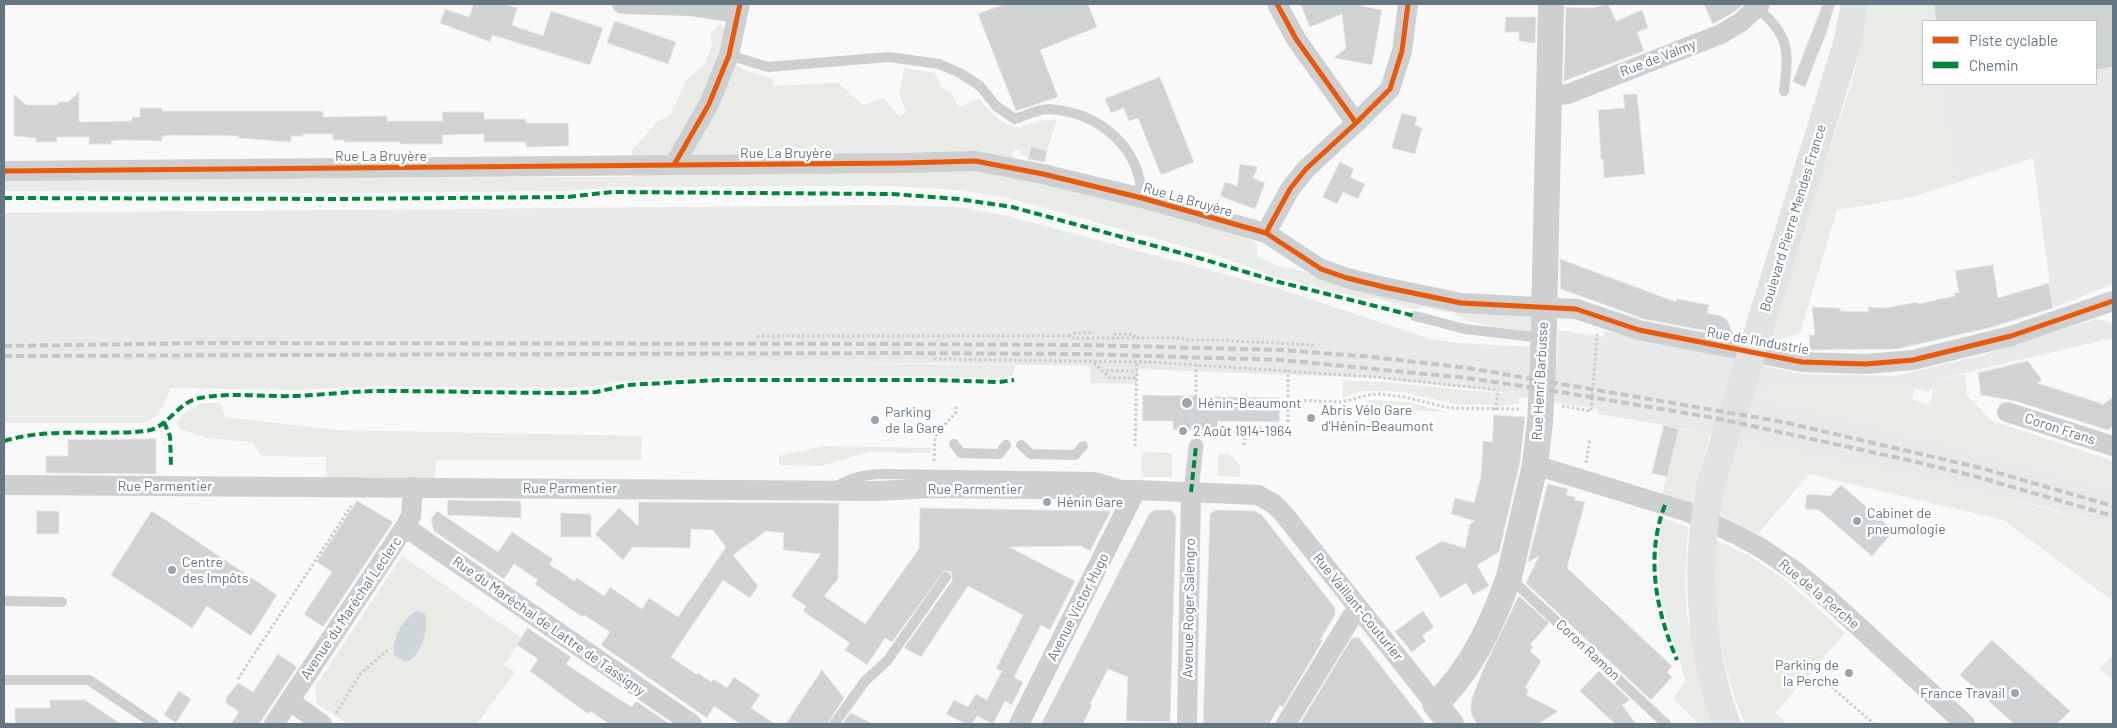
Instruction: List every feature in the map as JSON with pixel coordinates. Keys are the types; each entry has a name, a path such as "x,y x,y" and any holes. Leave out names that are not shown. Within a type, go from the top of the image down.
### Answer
{"main road":[{"name":"Boulevard Pierre Mendes France","path":"1727,724 1714,682 1704,626 1700,584 1706,508 1726,431 1847,44 1856,4"}],"street":[{"path":"622,4 739,8 729,55 709,104 674,165"},
{"path":"1277,4 1296,39 1356,123"},
{"path":"1266,233 1290,190 1306,169 1390,89 1402,51 1408,4"},
{"name":"Rue Henri Barbusse","path":"1435,704 1464,670 1492,619 1508,576 1548,408 1544,308 1551,4"},
{"name":"Rue de Valmy","path":"1548,96 1568,94 1721,34 1741,22 1759,6"},
{"name":"Rue La Bruyère","path":"4,170 975,161 1043,174 1142,198 1266,233 1308,262 1347,278 1462,303 1544,308"},
{"name":"Rue de l'Industrie","path":"1544,308 1576,310 1639,330 1791,360 1866,364 1913,360 2011,336 2113,301"},
{"name":"Coron Frans","path":"2007,412 2113,446"},
{"path":"1191,492 1196,446"},
{"name":"Rue de la Perche","path":"1535,465 1688,512 1722,527 1761,548 1795,571 1824,595 1965,724"},
{"name":"Rue Parmentier","path":"4,485 878,491 932,488 1136,490 1258,495"},
{"name":"Avenue du Maréchal Leclerc","path":"274,724 405,527 411,516 413,487"},
{"name":"Avenue Victor Hugo","path":"1019,724 1136,490"},
{"name":"Avenue Roger Salengro","path":"1187,724 1191,492"},
{"name":"Rue Vaillant-Couturier","path":"1258,495 1274,504 1283,513 1452,724"},
{"name":"Rue du Maréchal de Lattre de Tassigny","path":"405,527 692,724"},
{"path":"1286,724 1352,616 1359,610"},
{"path":"290,701 328,720"}],"lane":[{"path":"1759,6 1775,25 1786,45 1788,61 1784,91"},
{"path":"729,55 768,67 889,57 939,64 960,73 980,86 996,106 1015,119 1047,109 1071,113 1096,122 1115,134 1140,175 1142,198"},
{"path":"1415,316 1480,331 1544,338"},
{"path":"954,444 961,453 999,454 1006,445"},
{"path":"1021,445 1031,454 1075,455 1083,446"},
{"name":"Coron Ramon","path":"1508,576 1666,724"},
{"path":"834,724 864,681 887,661 946,577"},
{"path":"4,601 62,602"},
{"path":"4,680 89,680 154,724"}],"path":[{"path":"1289,400 1343,402 1368,395 1380,394 1404,396 1450,408 1495,410 1548,408 1591,411 1597,332"},
{"path":"1068,336 1075,333 1094,334"},
{"path":"1114,334 1131,334 1139,338"},
{"path":"757,336 1068,336 1074,338 1139,338 1314,345"},
{"path":"934,360 1137,362 1288,370 1375,377 1499,392 1495,410"},
{"path":"1093,362 1110,378 1137,378"},
{"path":"1135,446 1137,362"},
{"path":"1196,365 1196,430"},
{"path":"1244,446 1246,428 1288,428 1288,370"},
{"path":"1106,371 1137,371"},
{"path":"1187,398 1196,399 1205,399 1205,425 1186,424 1187,398"},
{"path":"1581,478 1587,460 1590,438"},
{"path":"238,679 363,487"},
{"path":"328,720 361,673 389,649"},
{"path":"1820,677 1874,724"}],"shaded area":[{"path":"1870,4 1924,4 1927,20 1922,20 1922,85 1938,85 1956,183 1912,197 1837,210 1800,333 1766,344 1809,210 1852,82"},
{"path":"1924,4 2113,4 2113,284 2053,308 2033,158 1956,183 1938,85 2097,85 2097,20 1927,20"},
{"path":"720,24 725,30 722,59 749,72 773,78 773,86 838,83 863,105 884,98 899,117 906,112 899,93 904,68 935,73 941,87 950,92 959,107 980,99 998,119 1010,126 1016,127 1057,120 1047,151 1031,147 1028,157 1021,155 1022,151 1014,149 1012,157 1245,237 1257,244 1258,257 1275,265 1303,271 1342,284 1531,317 1530,332 1495,327 1468,321 1453,313 1423,307 1414,309 1375,298 1366,299 1280,278 1218,256 1012,199 959,190 892,186 612,187 567,191 336,193 4,191 4,178 634,177 632,150 657,122 671,114 687,79 704,65 712,47 710,34"},
{"path":"891,205 958,207 1008,216 1277,288 1431,339 1458,343 1535,347 1535,360 1557,362 1558,330 1603,337 1604,331 1802,374 1895,376 1976,357 2096,319 2113,323 2113,338 1935,380 1933,389 1930,389 1929,392 1906,386 1889,390 1769,386 1765,401 1882,427 2029,464 2113,490 2113,528 2049,508 1905,474 1664,425 1598,414 1598,409 1519,397 1501,392 1375,378 1137,369 1137,384 1091,383 1090,366 931,363 4,364 4,213"},
{"path":"750,362 1016,365 1012,376 999,378 932,376 720,376 617,382 580,388 379,386 295,390 171,388 159,413 145,423 4,423 4,364"},
{"path":"1965,374 1967,395 1992,421 2113,461 2113,490 2029,464 1882,427 1765,402 1769,386 1889,390 1906,386 1915,389 1912,400 1930,404 1935,380"},
{"path":"1343,381 1384,382 1507,394 1519,397 1519,403 1501,406 1460,405 1403,392 1376,391 1362,391 1342,398"},
{"path":"1369,400 1409,402 1445,412 1359,407"},
{"path":"203,403 220,403 225,417 336,430 642,436 641,460 436,460 435,478 326,477 326,457 261,456 252,442 207,438 180,429 177,423 182,416 191,408"},
{"path":"1679,429 1710,434 1692,503 1662,494"},
{"path":"1740,440 1975,490 2113,528 2113,601 2003,520 1809,474 1758,534 1718,513 1725,483"},
{"path":"823,446 931,448 931,453 869,452 821,466 779,465 779,456"},
{"path":"1142,452 1172,453 1172,477 1141,477"},
{"path":"1218,454 1229,454 1240,466 1240,477 1218,476"},
{"path":"1662,518 1688,527 1685,586 1687,614 1712,724 1699,724 1673,699 1685,681 1671,637 1661,593 1658,563"},
{"path":"1715,539 1751,557 1789,583 1845,633 1775,713 1787,724 1745,724 1739,709 1728,676 1718,626 1714,579"},
{"path":"402,556 522,638 504,665 515,672 477,724 347,724 317,703 315,687"},
{"path":"417,611 424,613 426,618 425,633 416,655 411,660 405,662 394,655 394,643 403,624"},
{"path":"2113,654 2113,681 2100,669"}],"building":[{"path":"474,4 506,4 517,8 512,25 543,36 551,11 603,28 590,65 492,35 490,42 440,23 445,9 469,17"},
{"path":"1005,4 1088,4 1097,27 1040,50 1058,97 1016,111 978,14"},
{"path":"1301,4 1366,4 1362,6 1382,10 1372,65 1334,58 1346,48 1342,14 1310,27"},
{"path":"1608,4 1616,21 1642,10 1648,28 1637,32 1644,51 1564,81 1566,7 1593,8"},
{"path":"1704,4 1743,4 1734,12 1713,24"},
{"path":"1823,4 1835,4 1826,34 1805,87 1793,82"},
{"path":"1934,4 2113,4 2113,67 2097,70 2097,20 1936,20"},
{"path":"1506,17 1536,17 1535,43 1519,41 1519,32 1505,32"},
{"path":"615,21 676,42 668,64 607,43"},
{"path":"1160,77 1194,162 1161,175 1138,118 1129,121 1124,108 1111,113 1105,99"},
{"path":"79,92 79,122 132,121 132,117 140,117 140,108 162,108 162,111 323,111 323,117 387,116 387,121 443,121 442,112 484,112 484,119 526,119 526,123 568,123 569,146 526,147 526,142 484,142 484,134 442,135 443,144 344,142 344,140 333,140 333,134 291,136 291,142 238,138 238,136 173,135 162,136 162,141 121,140 111,141 111,144 89,144 89,137 57,137 57,142 36,142 36,138 14,136 14,94 26,105 58,105 58,102 68,102"},
{"path":"1637,94 1645,174 1604,178 1598,110 1625,108 1623,95"},
{"path":"1402,113 1417,117 1415,125 1422,128 1415,154 1392,148"},
{"path":"1031,147 1047,151 1045,162 1028,159"},
{"path":"1340,162 1354,169 1350,177 1365,184 1358,199 1343,192 1337,204 1323,197"},
{"path":"1240,164 1258,167 1253,178 1265,183 1255,209 1220,196 1225,182 1237,186"},
{"path":"1560,259 1676,302 1677,299 1709,305 1707,313 1721,316 1727,320 1734,336 1644,319 1561,289"},
{"path":"1993,265 1998,298 2049,283 2053,308 1992,327 1897,349 1810,350 1809,335 1815,335 1812,307 1840,308 1840,311 1869,312 1868,307 1886,308 1917,302 1918,304 1955,296 1954,293 1959,292 1955,271"},
{"path":"2028,361 2042,380 2037,383 2102,405 2113,397 2113,426 2108,430 2015,401 1981,395 1978,373"},
{"path":"1143,395 1280,398 1279,422 1218,421 1217,430 1173,430 1173,421 1143,421"},
{"path":"1494,415 1525,417 1520,462 1499,552 1477,565 1489,586 1473,595 1466,583 1441,598 1415,557 1442,541 1465,548 1470,524 1475,521 1451,514 1455,498 1474,503 1481,476 1483,441 1492,442"},
{"path":"1664,425 1679,429 1667,477 1652,473"},
{"path":"156,439 156,474 46,473 46,456 68,456 68,440"},
{"path":"1548,484 1568,489 1566,495 1575,497 1575,500 1585,502 1567,568 1672,666 1667,672 1672,677 1651,700 1526,583 1539,556 1528,562"},
{"name":"Cabinet de pneumologie","path":"1841,485 1894,531 1872,556 1819,510 1805,509 1807,494 1830,496"},
{"path":"448,500 521,501 521,518 448,515"},
{"path":"357,501 393,522 323,627 304,614 332,572 317,562"},
{"path":"639,502 839,503 838,579 824,596 865,624 919,549 920,508 1111,511 1090,551 1081,546 1009,547 1075,581 1050,630 1041,625 1014,677 1023,682 1012,705 1005,701 993,724 977,716 972,724 966,724 946,714 954,700 968,707 976,694 987,700 1002,671 996,669 1023,615 968,586 921,657 904,648 952,581 950,571 944,571 892,642 885,638 867,665 845,650 850,643 803,611 806,606 791,596 821,554 783,550 784,533 766,531 733,555 758,586 750,598 723,580 671,657 697,675 698,673 711,682 714,679 727,688 734,677 760,695 751,708 775,724 740,724 714,706 707,718 601,645 610,632 584,615 582,617 535,584 538,580 514,564 504,579 434,531 431,519 437,511 498,552 512,532 553,559 549,564 574,581 577,578 604,596 610,587 642,609 649,598 678,617 726,547 713,530 691,529 690,548 633,547 623,560 595,534 619,508 638,526"},
{"path":"1155,510 1171,510 1176,516 1170,722 1126,721 1128,677 1108,669 1090,704 1092,705 1083,724 1041,724 1149,514"},
{"path":"1216,510 1254,511 1261,514 1335,608 1335,615 1320,640 1323,640 1283,707 1280,705 1269,724 1203,724 1210,514"},
{"path":"37,511 59,511 59,534 37,534"},
{"name":"Centre des Impôts","path":"152,511 277,595 251,636 207,606 192,628 111,575"},
{"path":"561,513 591,514 591,537 561,537"},
{"path":"1519,596 1549,623 1530,645 1533,647 1530,651 1541,661 1525,688 1529,690 1526,695 1558,711 1539,724 1477,724 1471,714 1471,701 1482,672"},
{"path":"1423,611 1434,627 1422,636 1426,641 1412,652 1395,632"},
{"path":"528,628 571,657 566,664 632,707 636,701 670,724 609,724 590,711 588,714 530,671 538,659 517,645"},
{"path":"1352,638 1359,638 1426,724 1300,724"},
{"name":"France Travail","path":"1992,640 2070,711 2057,724 2014,724 1960,675"},
{"path":"278,654 297,667 259,724 231,724 239,712 225,702 227,697 238,683 253,692"},
{"path":"822,670 844,698 827,724 786,724"},
{"path":"1599,671 1630,700 1622,705 1636,724 1615,724 1580,691"},
{"path":"179,691 191,699 176,723 164,715"},
{"path":"50,700 85,700 121,724 15,724 15,708 50,708"},
{"path":"851,713 873,724 842,724"}],"railway":[{"path":"4,346 204,343 894,344 1083,345 1282,350 1373,357 1468,368 1783,422 1981,468 2113,506"},
{"path":"4,356 893,353 1083,354 1281,360 1467,378 1715,418 1978,477 2113,516"}],"marked path":[{"path":"4,198 335,199 567,197 612,192 892,194 959,199 1012,207 1279,282 1415,316"},
{"path":"4,441 39,434 146,431 160,425 192,400 223,395 294,396 381,391 570,393 596,392 627,385 719,380 931,380 999,382 1014,380"},
{"path":"164,422 170,436 171,466"},
{"path":"1191,492 1196,446"},
{"path":"1665,505 1655,544 1654,564 1663,622 1677,660"}],"cycle path":[{"path":"674,165 709,104 729,55 740,4"},
{"path":"1277,4 1296,39 1356,123"},
{"path":"1266,233 1290,189 1306,169 1390,89 1402,51 1408,4"},
{"path":"4,171 975,161 1043,174 1142,198 1266,233 1321,269 1347,278 1384,287 1461,303 1576,309 1639,330 1802,362 1866,364 1913,360 2011,336 2113,301"}],"place":[{"name":"Hénin-Beaumont","path":"1187,403"},
{"name":"Abris Vélo Gare d'Hénin-Beaumont","path":"1311,418"},
{"name":"Parking de la Gare","path":"875,420"},
{"name":"2 Août 1914-1964","path":"1183,431"},
{"name":"Hénin Gare","path":"1047,502"},
{"name":"Cabinet de pneumologie","path":"1857,521"},
{"name":"Centre des Impôts","path":"172,570"},
{"name":"Parking de la Perche","path":"1849,673"},
{"name":"France Travail","path":"2015,693"}]}
